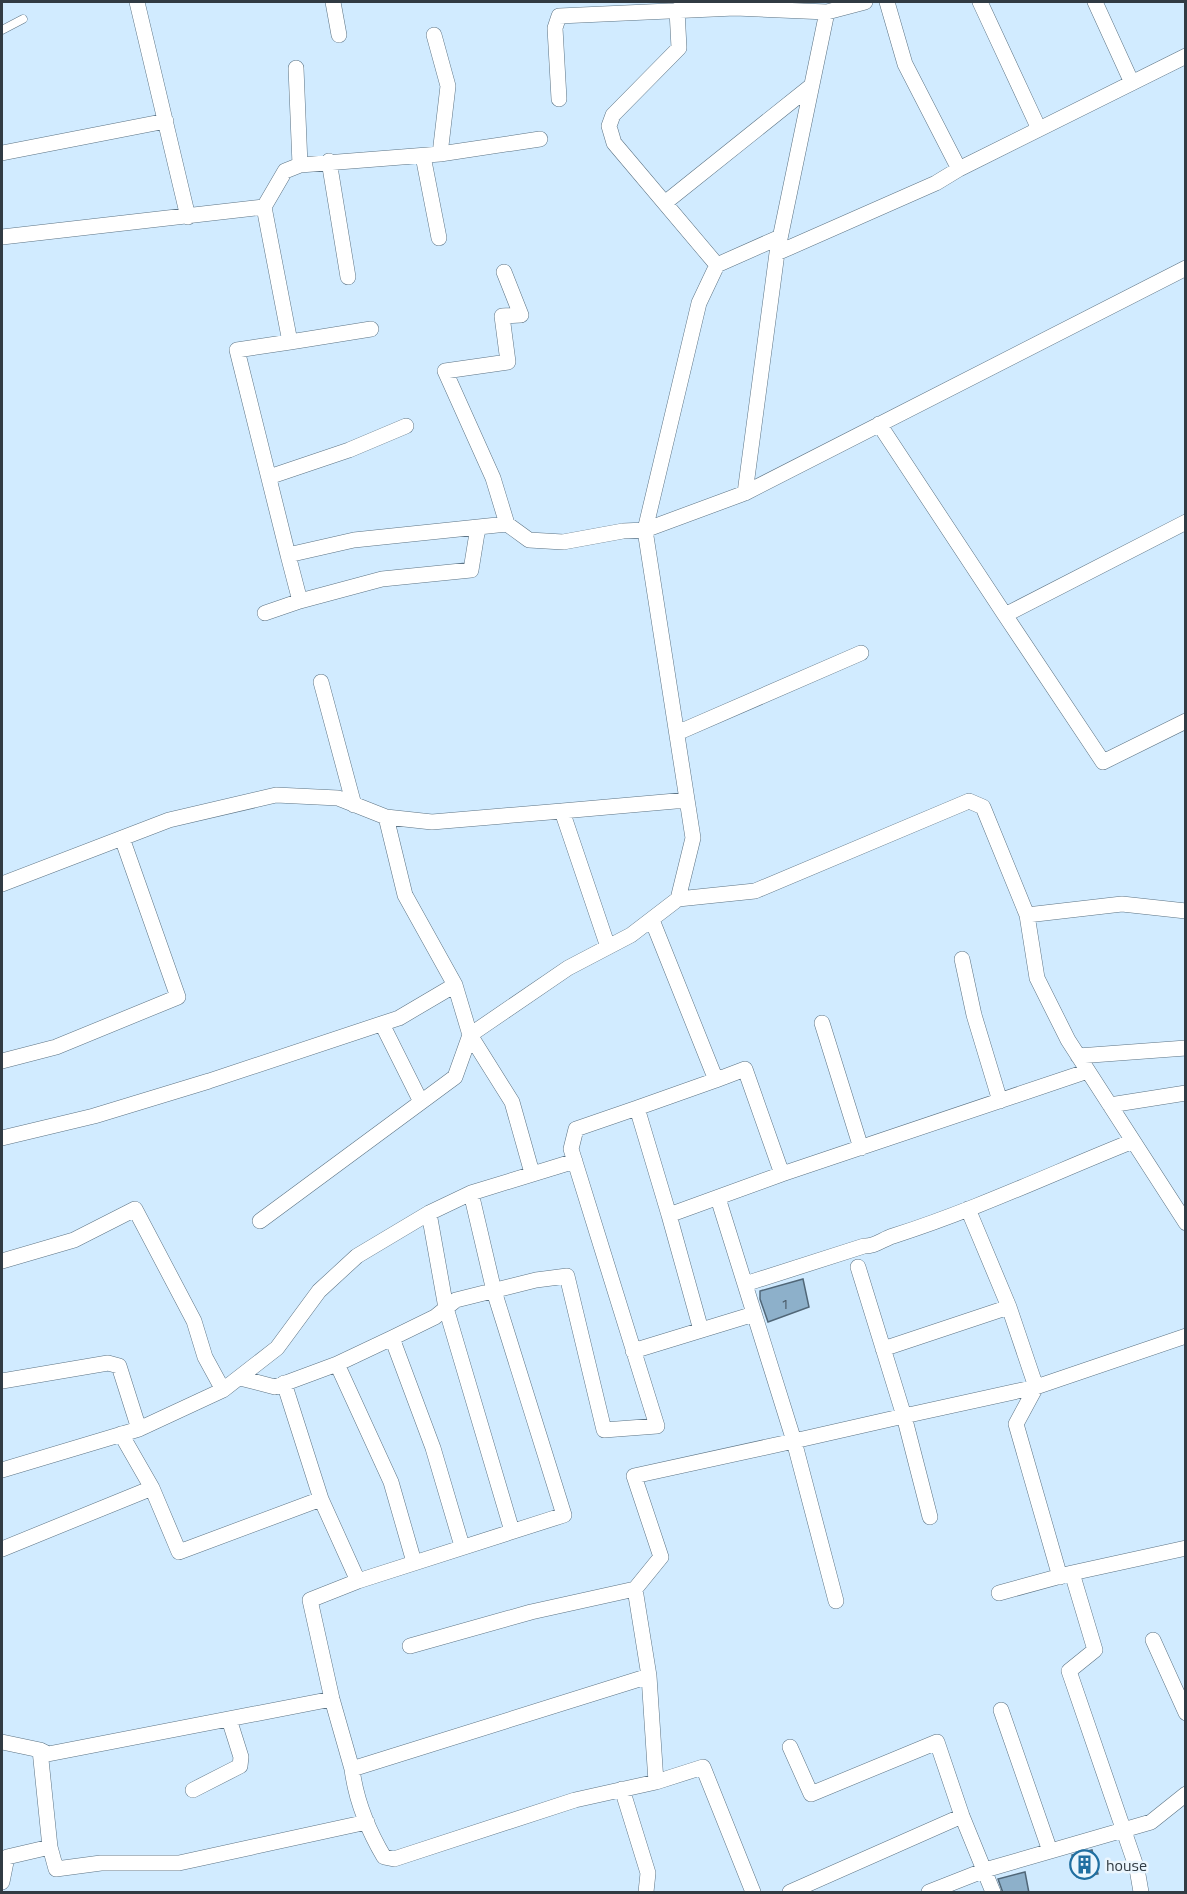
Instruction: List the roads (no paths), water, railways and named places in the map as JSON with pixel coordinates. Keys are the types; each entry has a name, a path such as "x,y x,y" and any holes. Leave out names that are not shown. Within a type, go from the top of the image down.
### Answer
{"street":[{"path":"137,2 188,217"},
{"path":"333,2 339,35"},
{"path":"559,99 555,28 559,16 734,5 826,12 865,2"},
{"path":"887,2 905,64 958,169"},
{"path":"980,2 1039,129"},
{"path":"1095,2 1132,83"},
{"path":"677,10 679,48 613,115 609,126 614,143 717,265"},
{"path":"745,493 777,253 826,12"},
{"path":"434,35 448,86 440,154"},
{"path":"777,253 936,183 958,169 1185,56"},
{"path":"296,68 300,165"},
{"path":"666,202 811,87"},
{"path":"2,153 166,121"},
{"path":"290,342 264,207 285,171 300,165 330,161 423,156 540,139"},
{"path":"423,156 438,237"},
{"path":"330,161 348,277"},
{"path":"2,237 264,207"},
{"path":"678,899 693,838 645,530 699,303 717,265 780,237"},
{"path":"504,272 521,315 502,316 508,362 446,371 493,478 507,524 529,540 563,542 623,531 645,530 745,493 1185,268"},
{"path":"300,601 237,350 371,329"},
{"path":"879,424 1103,762 1185,721"},
{"path":"268,477 349,450 406,426"},
{"path":"1005,615 1185,522"},
{"path":"288,555 354,540 507,524"},
{"path":"265,614 300,601 382,579 471,570 478,527"},
{"path":"676,733 861,653"},
{"path":"321,682 354,805"},
{"path":"2,884 169,820 276,795 338,798 386,817 432,822 687,800"},
{"path":"260,1221 455,1077 470,1035 568,968 631,935 678,899 754,891 969,801 983,807 1027,915 1037,978 1078,1056 1185,1223"},
{"path":"562,811 608,947"},
{"path":"386,817 405,895 455,985 470,1035 512,1102 532,1173"},
{"path":"2,1061 56,1047 178,998 122,838"},
{"path":"1027,915 1122,904 1185,910"},
{"path":"651,920 716,1080"},
{"path":"962,959 974,1015 1000,1101"},
{"path":"2,1138 94,1116 197,1085 399,1018 455,985"},
{"path":"382,1023 421,1102"},
{"path":"822,1023 861,1148"},
{"path":"1078,1056 1185,1048"},
{"path":"240,1378 275,1387 337,1364 392,1338 435,1317 456,1300 567,1276 604,1430 657,1426 574,1161 571,1149 576,1129 744,1069 782,1174"},
{"path":"669,1215 782,1174 1088,1071"},
{"path":"1110,1105 1185,1093"},
{"path":"637,1108 701,1330"},
{"path":"745,1284 864,1246 871,1247 884,1239 939,1222 1133,1141"},
{"path":"2,1470 139,1429 223,1390 277,1348 319,1292 357,1256 429,1213 471,1193 574,1161"},
{"path":"471,1193 494,1291 564,1515 462,1546 309,1600 332,1700 352,1769 355,1793 384,1857 394,1859 575,1800 656,1782 702,1767 753,1893"},
{"path":"718,1198 794,1442 836,1601"},
{"path":"2,1261 75,1240 135,1209 194,1321 206,1358 223,1390"},
{"path":"968,1209 1010,1307 1036,1387 1016,1424 1066,1575 1095,1650 1069,1671 1137,1869 1141,1893"},
{"path":"429,1213 446,1308 512,1531"},
{"path":"858,1267 904,1416 930,1517"},
{"path":"883,1349 1010,1307"},
{"path":"633,1351 754,1314"},
{"path":"410,1646 531,1612 635,1589 661,1557 634,1476 1036,1387 1185,1336"},
{"path":"392,1338 433,1448 462,1546"},
{"path":"2,1381 108,1363 119,1366 139,1429"},
{"path":"337,1364 391,1482 414,1562"},
{"path":"284,1383 321,1499 358,1581"},
{"path":"121,1434 152,1488 179,1552 321,1499"},
{"path":"2,1549 152,1488"},
{"path":"999,1593 1185,1548"},
{"path":"635,1589 649,1676 656,1782"},
{"path":"1153,1640 1185,1713"},
{"path":"352,1769 649,1676"},
{"path":"2,1742 40,1750 48,1754 332,1700"},
{"path":"1001,1710 1050,1851"},
{"path":"193,1790 240,1766 241,1757 230,1719"},
{"path":"790,1747 811,1794 937,1742 962,1816 993,1893"},
{"path":"40,1750 50,1847 56,1869 101,1863 179,1863 367,1822"},
{"path":"622,1789 648,1873 646,1893"},
{"path":"929,1893 985,1870 1151,1822 1185,1794"},
{"path":"790,1893 962,1816"},
{"path":"2,1882 7,1857 50,1847"}],"lane":[{"path":"2,30 23,19"}],"place":[{"name":"house","path":"1085,1865"}]}
